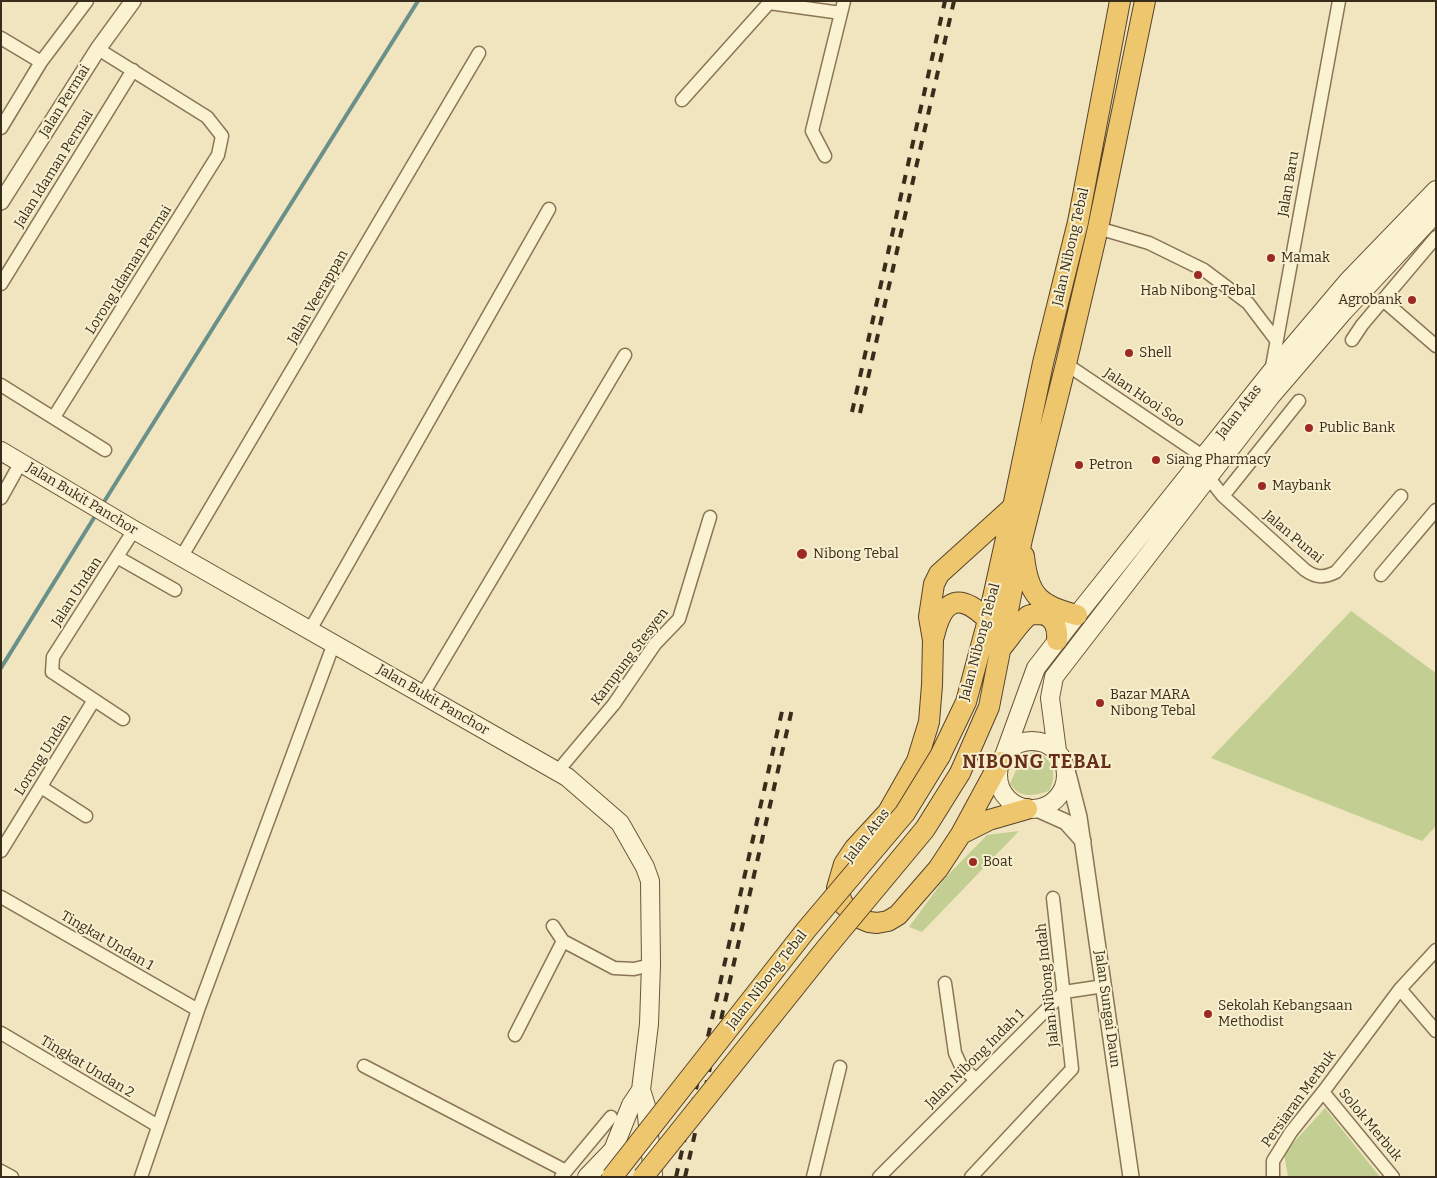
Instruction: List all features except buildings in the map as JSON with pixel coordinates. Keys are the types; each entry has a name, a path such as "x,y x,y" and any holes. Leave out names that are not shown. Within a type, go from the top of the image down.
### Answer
{"highway":[{"name":"Jalan Nibong Tebal","path":"612,1177 806,930 905,813 940,756 966,702 988,620 1043,362 1078,222 1120,1"},
{"name":"Jalan Nibong Tebal","path":"650,1172 827,947 925,830 960,773 989,707 1022,540 1098,228 1146,1"},
{"path":"933,640 929,616 934,584 939,574 1013,507"},
{"path":"1022,540 1026,576 1031,589 1050,606 1077,615"},
{"path":"933,640 936,626 951,604 961,602 976,608 988,620"},
{"path":"1001,649 1028,616 1035,614 1043,614 1054,622 1058,631 1057,640"},
{"name":"Jalan Atas","path":"933,640 929,722 917,761 888,812 844,864 837,888 843,904 857,917 869,922 877,923 898,915 938,869 961,834 1003,757"},
{"path":"961,834 1008,813 1032,809"}],"main road":[{"name":"Jalan Atas","path":"1003,757 1036,668 1057,640 1271,372 1348,280 1436,190"},
{"name":"Jalan Atas","path":"1057,751 1050,698 1054,677 1271,396 1344,311 1436,213"},
{"name":"Jalan Bukit Panchor","path":"1,451 134,530 567,777 620,823 645,867 650,881 651,965 649,1024 641,1090 646,1106 650,1172"},
{"path":"1036,740 1048,744 1064,760 1067,770 1066,781 1060,796 1048,806 1032,809 1012,803 1002,792 998,777 1003,757 1014,745 1025,741 1036,740"},
{"name":"Jalan Bukit Panchor","path":"587,1177 613,1150 631,1105 641,1090"},
{"path":"613,1150 624,1148 645,1154 650,1172"}],"street":[{"path":"1,128 41,62 87,1"},
{"name":"Jalan Permai","path":"1,202 98,49 133,1"},
{"name":"Jalan Baru","path":"1271,372 1339,1"},
{"path":"682,100 769,3 843,7 812,131 825,156"},
{"path":"1,38 41,62"},
{"path":"98,49 133,70"},
{"name":"Jalan Veerappan","path":"182,556 479,52"},
{"name":"Lorong Idaman Permai","path":"54,417 218,155 222,136 207,117 133,70"},
{"name":"Jalan Idaman Permai","path":"1,284 133,70"},
{"path":"310,630 549,209"},
{"path":"1098,228 1149,243 1204,270 1248,303 1276,340"},
{"path":"1352,340 1362,325 1436,238"},
{"path":"1383,300 1436,346"},
{"path":"1344,311 1362,325"},
{"path":"423,694 625,355"},
{"name":"Jalan Hooi Soo","path":"1066,364 1204,457"},
{"path":"1,385 105,450"},
{"path":"1223,496 1299,401"},
{"path":"3,492 21,462"},
{"name":"Jalan Punai","path":"1208,477 1223,496 1314,577 1326,577 1343,566 1401,496"},
{"path":"1381,575 1436,510"},
{"name":"Kampung Stesyen","path":"557,772 614,704 655,644 679,619 710,517"},
{"name":"Jalan Undan","path":"94,700 52,672 53,657 134,530"},
{"path":"117,557 175,590"},
{"path":"140,1177 198,1010 334,643"},
{"path":"94,700 123,719"},
{"name":"Lorong Undan","path":"1,851 94,700"},
{"name":"Jalan Sungai Daun","path":"1067,770 1083,841 1131,1177"},
{"path":"40,787 86,816"},
{"path":"1032,809 1066,822 1083,841"},
{"name":"Tingkat Undan 1","path":"1,897 198,1010"},
{"name":"Jalan Nibong Indah","path":"971,1177 1072,1069 1053,898"},
{"path":"553,926 563,940 614,968 634,969 651,965"},
{"path":"515,1035 563,940"},
{"name":"Persiaran Merbuk","path":"1273,1177 1272,1161 1290,1132 1323,1092 1400,988 1436,950"},
{"path":"945,983 956,1053 961,1066 975,1079"},
{"path":"1064,992 1104,986"},
{"path":"1400,988 1436,1032"},
{"name":"Jalan Nibong Indah 1","path":"879,1177 1064,992"},
{"name":"Tingkat Undan 2","path":"1,1033 158,1126"},
{"path":"364,1066 563,1174 611,1116"},
{"path":"813,1177 840,1067"},
{"name":"Solok Merbuk","path":"1323,1092 1393,1177"},
{"path":"1,1171 12,1177"}],"green space":[{"path":"1351,611 1436,673 1436,826 1422,841 1211,758"},
{"path":"1036,749 1052,767 1052,784 1049,791 1033,795 1023,794 1014,789 1010,784 1019,763"},
{"path":"1019,831 922,932 909,927 945,878 987,835"},
{"path":"1325,1108 1380,1177 1288,1177 1284,1153"}],"waterway":[{"path":"102,505 418,1"},
{"path":"1,668 97,513"}],"railway":[{"path":"852,412 945,1"},
{"path":"860,413 954,1"},
{"path":"676,1177 783,707"},
{"path":"685,1177 792,709"}],"place":[{"name":"Mamak","path":"1271,258"},
{"name":"Hab Nibong Tebal","path":"1198,275"},
{"name":"Agrobank","path":"1412,300"},
{"name":"Shell","path":"1129,353"},
{"name":"Public Bank","path":"1309,428"},
{"name":"Siang Pharmacy","path":"1156,460"},
{"name":"Petron","path":"1079,465"},
{"name":"Maybank","path":"1262,486"},
{"name":"Nibong Tebal","path":"802,554"},
{"name":"Bazar MARA Nibong Tebal","path":"1100,703"},
{"name":"Boat","path":"973,862"},
{"name":"Sekolah Kebangsaan Methodist","path":"1208,1014"}],"district":[{"name":"NIBONG TEBAL","path":"1037,763"}]}
